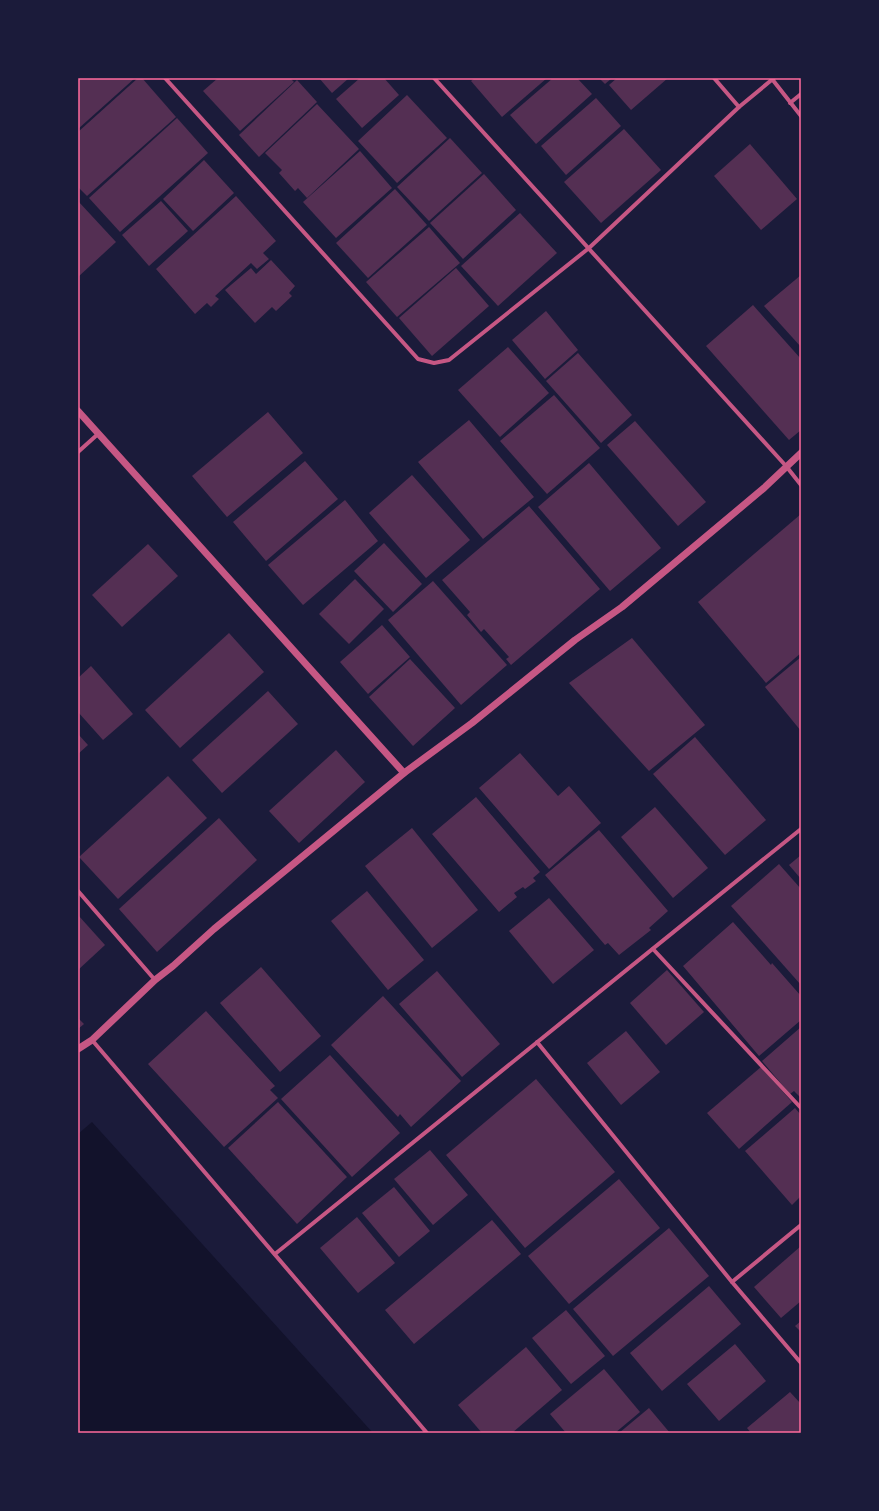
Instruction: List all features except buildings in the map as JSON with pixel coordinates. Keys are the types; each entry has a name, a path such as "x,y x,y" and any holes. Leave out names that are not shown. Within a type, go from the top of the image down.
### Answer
{"street":[{"path":"165,78 418,359 434,363 449,360 589,248 740,106 773,79 801,116"},
{"path":"434,78 786,466 801,485"},
{"path":"714,78 740,106"},
{"path":"790,103 801,94"},
{"path":"78,411 404,773"},
{"path":"78,452 98,434"},
{"path":"78,1049 92,1040 155,980 174,966 214,929 404,773 472,723 575,640 622,607 764,488 801,453"},
{"path":"275,1254 801,829"},
{"path":"78,891 155,980"},
{"path":"653,949 801,1108"},
{"path":"92,1040 427,1433"},
{"path":"537,1042 732,1282 801,1363"},
{"path":"732,1282 801,1225"}],"shaded area":[{"path":"92,1122 373,1433 78,1433 78,1134"}]}
